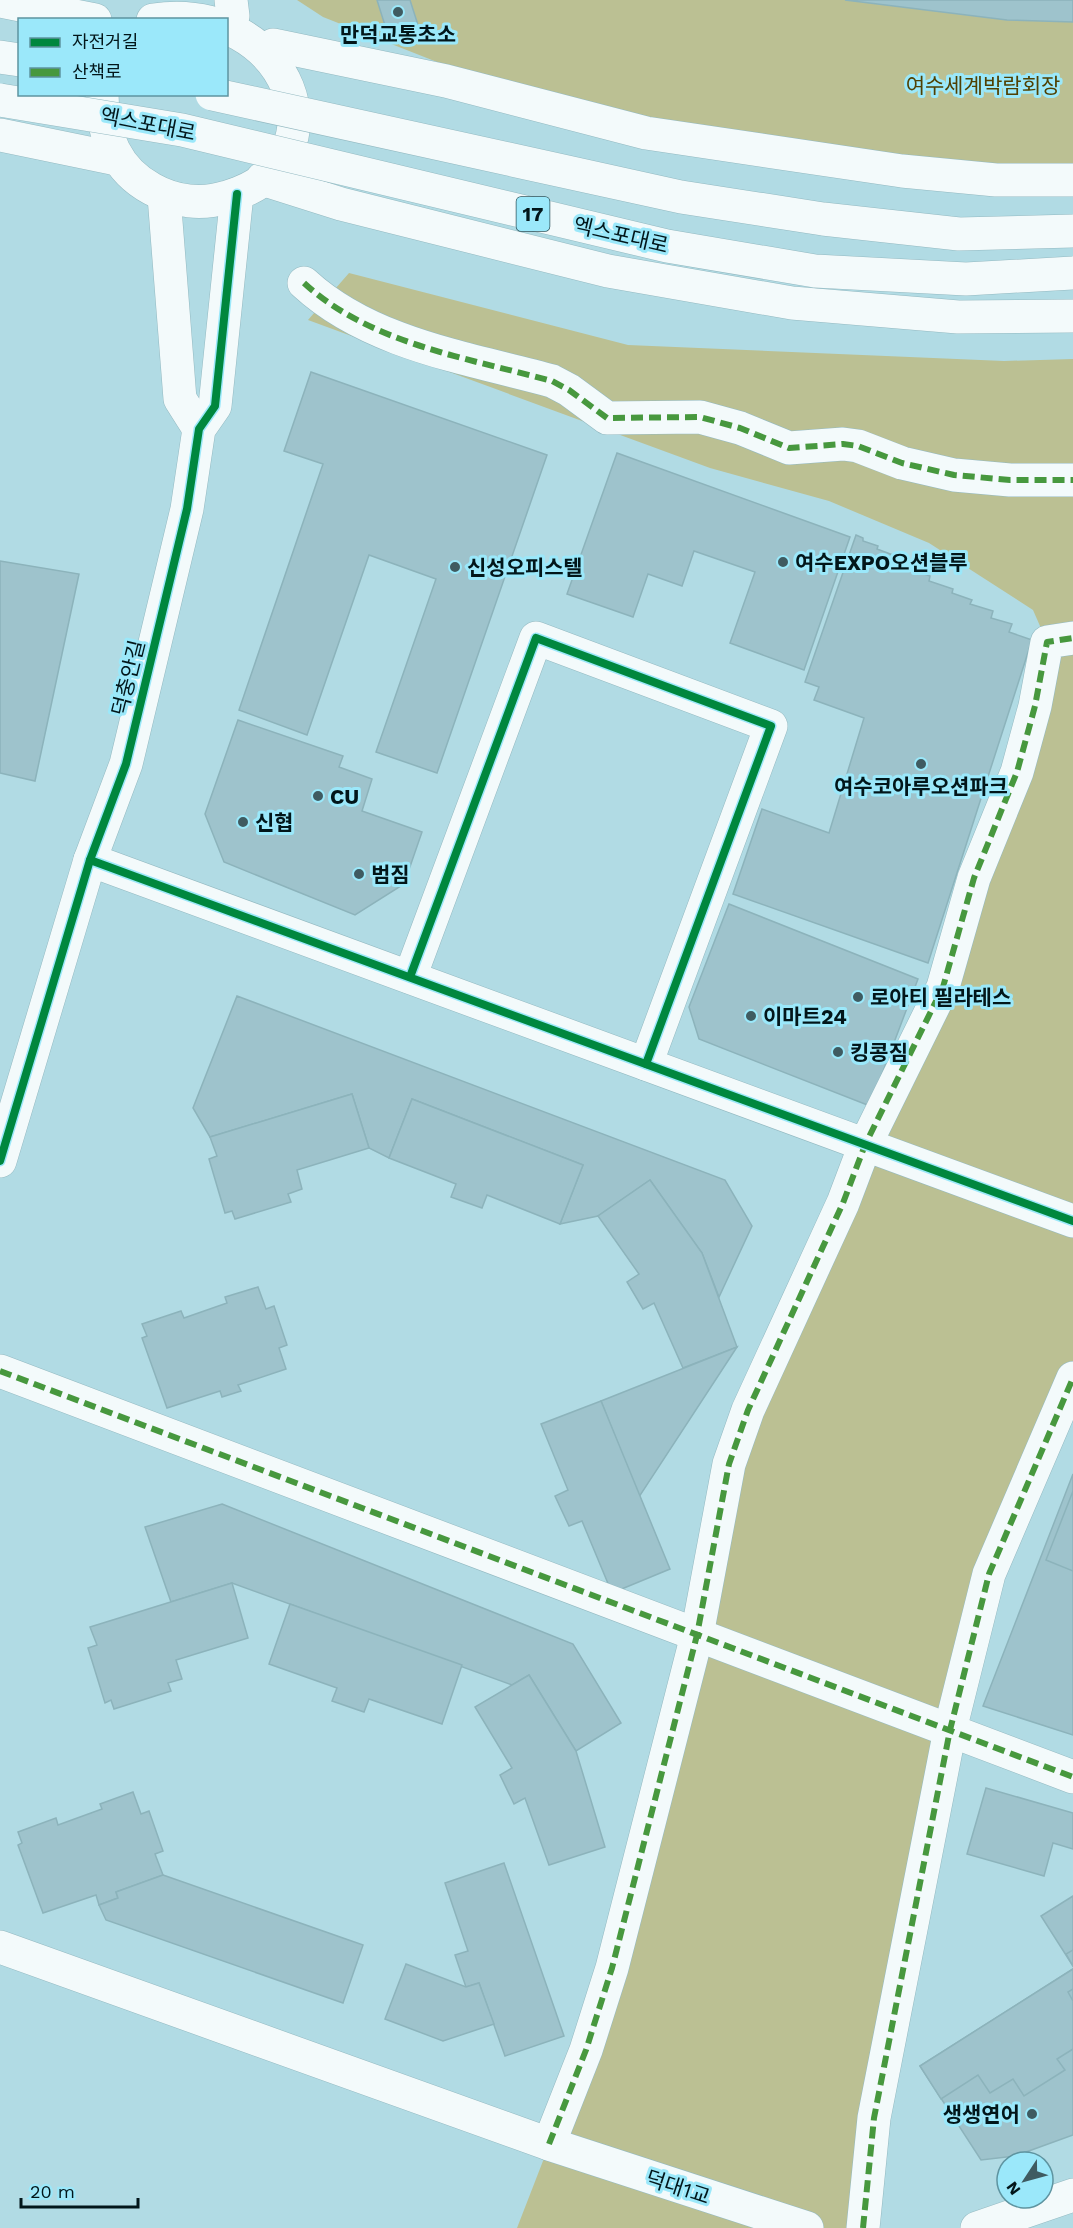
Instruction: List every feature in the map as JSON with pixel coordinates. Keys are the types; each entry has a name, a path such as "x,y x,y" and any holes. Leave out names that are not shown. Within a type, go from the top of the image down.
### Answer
{"street":[{"path":"153,0 153,18"},
{"path":"0,1 84,18"},
{"path":"102,96 103,120 117,159 141,184 164,196 188,201 213,201 249,186 276,163 288,141 294,116 293,91 286,67 273,45 232,8 183,10 156,18"},
{"path":"273,45 446,81 646,133 902,171 996,180 1073,180"},
{"path":"0,57 18,60"},
{"name":"엑스포대로","path":"221,96 681,196 823,219 959,234 1073,231"},
{"name":"엑스포대로","path":"0,100 182,130 667,246 815,271 966,279 1073,273"},
{"path":"0,135 117,159"},
{"path":"249,186 341,204 608,271 792,303 946,316 1073,316"},
{"name":"덕충안길","path":"0,1161 90,860 126,764 187,509 199,429 215,406 249,186"},
{"path":"164,196 180,399 199,429"},
{"path":"304,283 324,301 369,327 412,342 552,381 569,390 607,418 700,417 740,428 789,448 843,444 858,446 902,463 954,475 1010,480 1073,480"},
{"path":"410,978 536,638 771,726 646,1064"},
{"path":"549,2144 586,2050 612,1968 697,1635 729,1464 748,1410 843,1203 865,1145 943,987 974,878 1017,772 1035,706 1047,642 1073,638"},
{"path":"90,860 1073,1221"},
{"path":"0,1371 1073,1777"},
{"path":"863,2228 874,2118 950,1730 988,1574 1073,1378"},
{"name":"덕대1교","path":"0,1947 549,2144 807,2228"},
{"path":"977,2228 1073,2195"}],"green space":[{"name":"여수세계박람회장","path":"297,0 1073,0 1073,170 976,172 625,122 437,62 323,17"},
{"path":"349,273 628,345 1004,361 1073,359 1073,1378 989,1574 863,2228 517,2228 586,2050 729,1464 943,987 1047,642 1033,610 929,543 829,501 710,468 308,320"}],"building":[{"name":"만덕교통초소","path":"377,0 410,0 418,25 388,35"},
{"path":"845,0 1073,0 1073,22 1007,20"},
{"name":"신성오피스텔","path":"311,372 547,455 437,773 376,752 436,579 369,555 307,735 239,710 323,464 284,451"},
{"name":"여수EXPO오션블루","path":"617,453 850,537 804,670 730,643 755,572 694,551 682,586 648,574 633,617 567,594"},
{"name":"여수코아루오션파크","path":"856,535 863,538 863,541 878,546 877,549 893,555 892,558 914,565 912,570 930,576 929,581 953,589 952,593 972,600 970,604 993,611 991,618 1012,624 1009,632 1032,640 928,963 733,894 762,809 829,833 864,718 814,700 819,687 805,682"},
{"path":"0,561 79,574 35,781 0,773"},
{"path":"238,720 343,756 339,767 372,779 362,811 422,832 404,884 355,915 224,862 205,814"},
{"path":"729,904 918,979 870,1106 699,1039 689,1007"},
{"path":"237,996 725,1180 752,1226 719,1297 702,1253 650,1180 598,1216 560,1224 583,1165 412,1099 389,1158 369,1148 352,1094 210,1137 193,1108"},
{"path":"352,1094 369,1148 297,1170 302,1189 288,1194 291,1202 235,1219 232,1211 225,1213 209,1159 217,1156 210,1137"},
{"path":"412,1099 583,1165 560,1224 487,1195 482,1208 451,1197 456,1184 389,1158"},
{"path":"650,1180 702,1253 737,1347 683,1368 654,1303 643,1309 627,1282 639,1274 598,1216"},
{"path":"258,1287 266,1309 274,1306 287,1345 279,1348 286,1369 238,1385 241,1391 222,1397 220,1391 167,1408 142,1338 147,1336 142,1324 181,1311 184,1318 227,1303 225,1297"},
{"path":"737,1347 639,1497 601,1401"},
{"path":"601,1401 670,1569 612,1593 582,1521 569,1526 555,1496 568,1490 541,1424"},
{"path":"1073,1474 1073,1735 983,1706"},
{"path":"1073,1491 1073,1571 1046,1560"},
{"path":"222,1504 573,1644 621,1723 576,1751 529,1675 512,1685 232,1583 171,1602 145,1527"},
{"path":"232,1583 248,1638 176,1660 182,1679 168,1683 171,1691 114,1709 111,1700 105,1703 88,1648 97,1645 90,1627"},
{"path":"290,1604 462,1665 442,1724 369,1699 364,1712 332,1701 337,1688 269,1664"},
{"path":"529,1675 576,1751 605,1847 549,1865 525,1798 514,1804 500,1775 512,1768 475,1707"},
{"path":"986,1788 1073,1813 1073,1849 1053,1843 1044,1876 967,1854"},
{"path":"133,1792 141,1814 149,1811 163,1851 155,1854 163,1875 116,1892 118,1898 99,1905 96,1895 43,1913 18,1845 22,1843 18,1832 56,1818 58,1825 102,1809 100,1804"},
{"path":"504,1863 564,2036 505,2056 479,1983 466,1987 455,1955 468,1951 445,1883"},
{"path":"163,1875 363,1945 343,2003 106,1920 99,1905 118,1898 116,1892"},
{"path":"1073,1896 1073,1966 1041,1916"},
{"path":"1073,1950 1073,1966 1066,1954"},
{"path":"406,1964 466,1987 479,1983 494,2024 443,2041 385,2019"},
{"path":"1073,1969 1073,2135 1032,2150 995,2150 995,2158 981,2160 920,2066"},
{"path":"1073,1969 1073,1989 1068,1992 1073,2001 1073,2049 1057,2059 1065,2070 1024,2096 1013,2079 990,2093 978,2075 941,2099 920,2066"}],"marked path":[{"path":"304,283 330,304 389,335 454,356 552,381 569,390 607,418 700,417 740,428 789,448 843,444 858,446 902,463 954,475 1010,480 1073,480"},
{"path":"549,2144 586,2050 612,1968 697,1635 729,1464 748,1410 843,1203 865,1145 943,987 974,878 1017,772 1035,706 1047,642 1073,638"},
{"path":"0,1371 1073,1777"},
{"path":"863,2228 874,2118 950,1730 989,1574 1073,1378"}],"cycle path":[{"path":"0,1161 90,860 126,764 187,509 199,429 215,406 237,194"},
{"path":"410,977 536,638 771,726 646,1064"},
{"path":"90,860 1073,1221"}],"place":[{"name":"만덕교통초소","path":"398,12"},
{"name":"여수EXPO오션블루","path":"783,562"},
{"name":"신성오피스텔","path":"455,567"},
{"name":"여수코아루오션파크","path":"921,764"},
{"name":"CU","path":"318,796"},
{"name":"신협","path":"243,822"},
{"name":"범짐","path":"359,874"},
{"name":"로아티 필라테스","path":"858,997"},
{"name":"이마트24","path":"751,1016"},
{"name":"킹콩짐","path":"838,1052"},
{"name":"생생연어","path":"1032,2114"}]}
